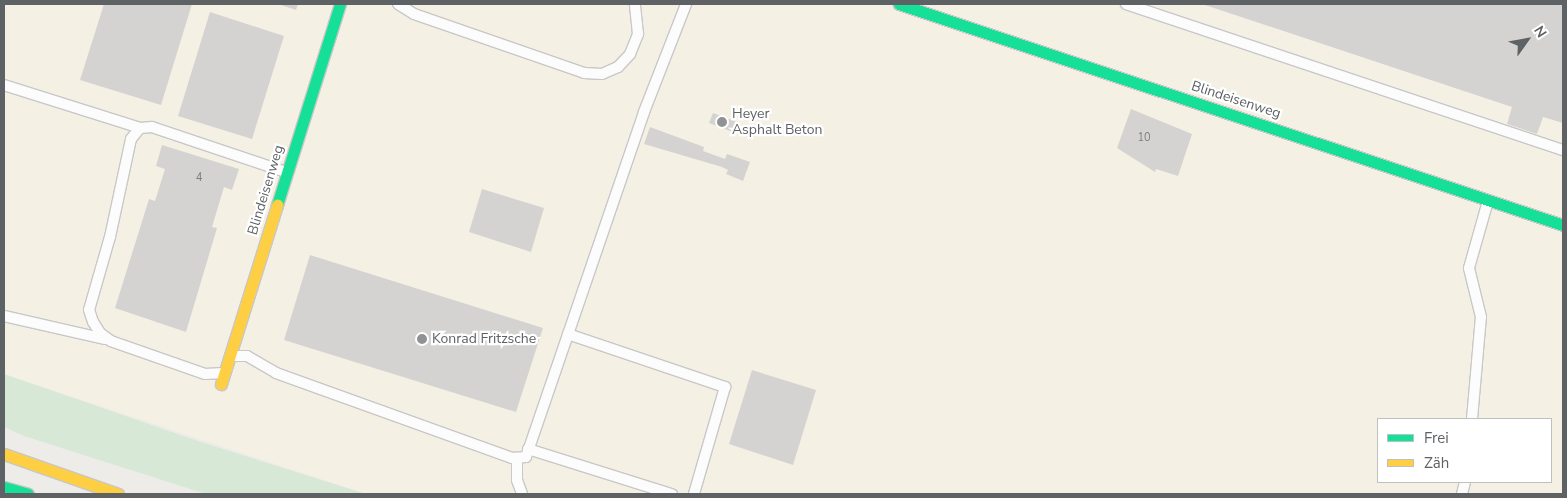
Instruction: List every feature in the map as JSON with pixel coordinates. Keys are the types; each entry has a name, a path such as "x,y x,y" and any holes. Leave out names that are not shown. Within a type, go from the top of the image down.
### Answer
{"main road":[{"name":"Blindeisenweg","path":"221,384 340,4"},
{"name":"Blindeisenweg","path":"899,4 1563,225"},
{"path":"4,454 118,494"},
{"path":"4,487 28,494"}],"lane":[{"path":"398,4 414,14 584,73 602,74 618,67 630,54 638,34 635,4"},
{"path":"230,356 247,356 276,373 517,458 526,457 644,112 686,4"},
{"path":"1126,4 1563,150"},
{"path":"4,85 140,128 152,127 287,172"},
{"path":"111,341 100,333 89,310 110,237 131,139 140,128"},
{"path":"1472,418 1481,317 1469,268 1488,200"},
{"path":"4,316 111,341 205,374 224,372"},
{"path":"568,334 725,387 694,494"},
{"path":"528,449 672,494"},
{"path":"517,458 517,480 522,494"}],"shaded area":[{"path":"4,4 1563,4 1563,494 366,494 4,374"}],"green space":[{"path":"4,374 201,442 366,494 206,494 24,436 4,427"}],"building":[{"path":"104,4 192,4 161,105 80,80"},
{"path":"278,4 298,4 296,10"},
{"path":"1202,4 1563,4 1563,123 1543,117 1537,134 1507,124 1512,107"},
{"path":"210,12 284,36 252,139 178,116"},
{"path":"1131,109 1192,134 1178,176 1156,169 1155,172 1117,148"},
{"path":"713,113 737,122 733,132 709,123"},
{"path":"650,127 704,147 703,151 725,159 727,154 750,162 743,181 726,174 728,170 722,167 644,144"},
{"path":"162,145 239,169 232,190 224,187 212,227 217,228 186,332 115,308 149,199 155,201 165,169 156,166"},
{"path":"482,189 544,208 531,252 469,232"},
{"path":"310,255 543,328 516,412 284,340"},
{"path":"752,370 816,390 793,465 729,444"}],"traffic: fast":[{"path":"277,205 340,4"},
{"path":"899,4 1563,225"},
{"path":"4,487 28,494"}],"traffic: slow":[{"path":"221,384 277,205"},
{"path":"4,454 118,494"}],"place":[{"name":"Heyer Asphalt Beton","path":"722,122"},
{"name":"Konrad Fritzsche","path":"422,339"}]}
